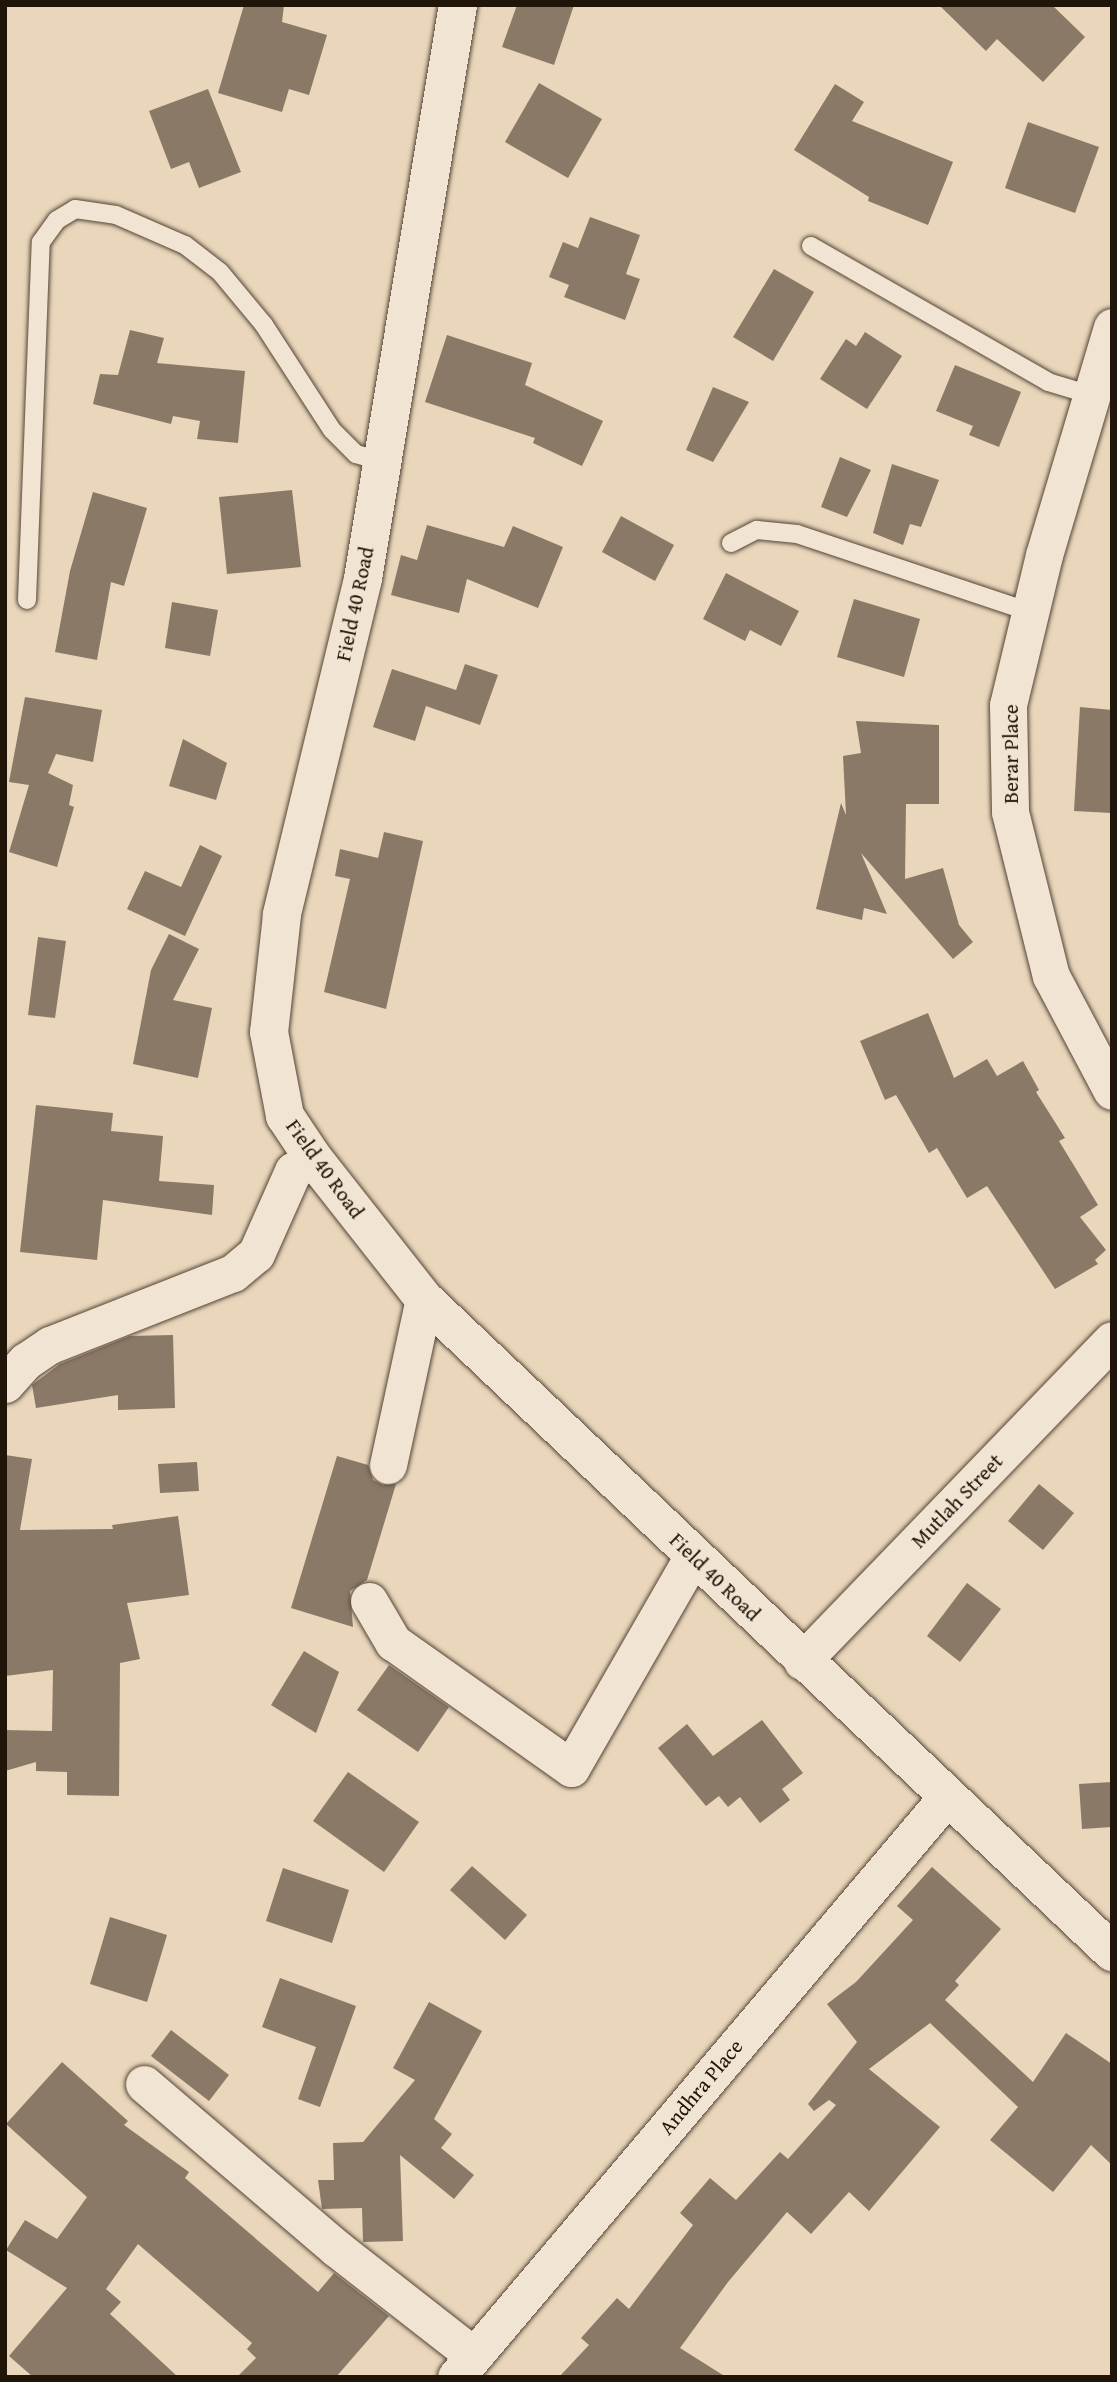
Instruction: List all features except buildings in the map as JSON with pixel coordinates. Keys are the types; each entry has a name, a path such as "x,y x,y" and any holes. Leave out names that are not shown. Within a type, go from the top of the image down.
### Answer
{"street":[{"name":"Field 40 Road","path":"458,5 363,579 282,915 269,1032 285,1116 313,1158 424,1299 946,1798 1112,1952"},
{"name":"Berar Place","path":"1112,327 1030,612 1008,705 1010,812 1051,976 1112,1091"},
{"path":"5,1384 26,1360 50,1345 233,1273 256,1254 293,1171 313,1158"},
{"path":"388,1465 424,1299"},
{"name":"Mutlah Street","path":"802,1661 1112,1340"},
{"path":"369,1601 393,1642 571,1768 693,1556"},
{"name":"Andhra Place","path":"465,2366 946,1798"},
{"path":"144,2084 336,2248 465,2366"}],"lane":[{"path":"27,600 41,242 57,220 75,209 116,215 185,245 220,272 264,325 332,430 356,454 381,461"},
{"path":"811,246 1048,382 1091,395"},
{"path":"730,543 757,530 797,534 1030,612"}]}
